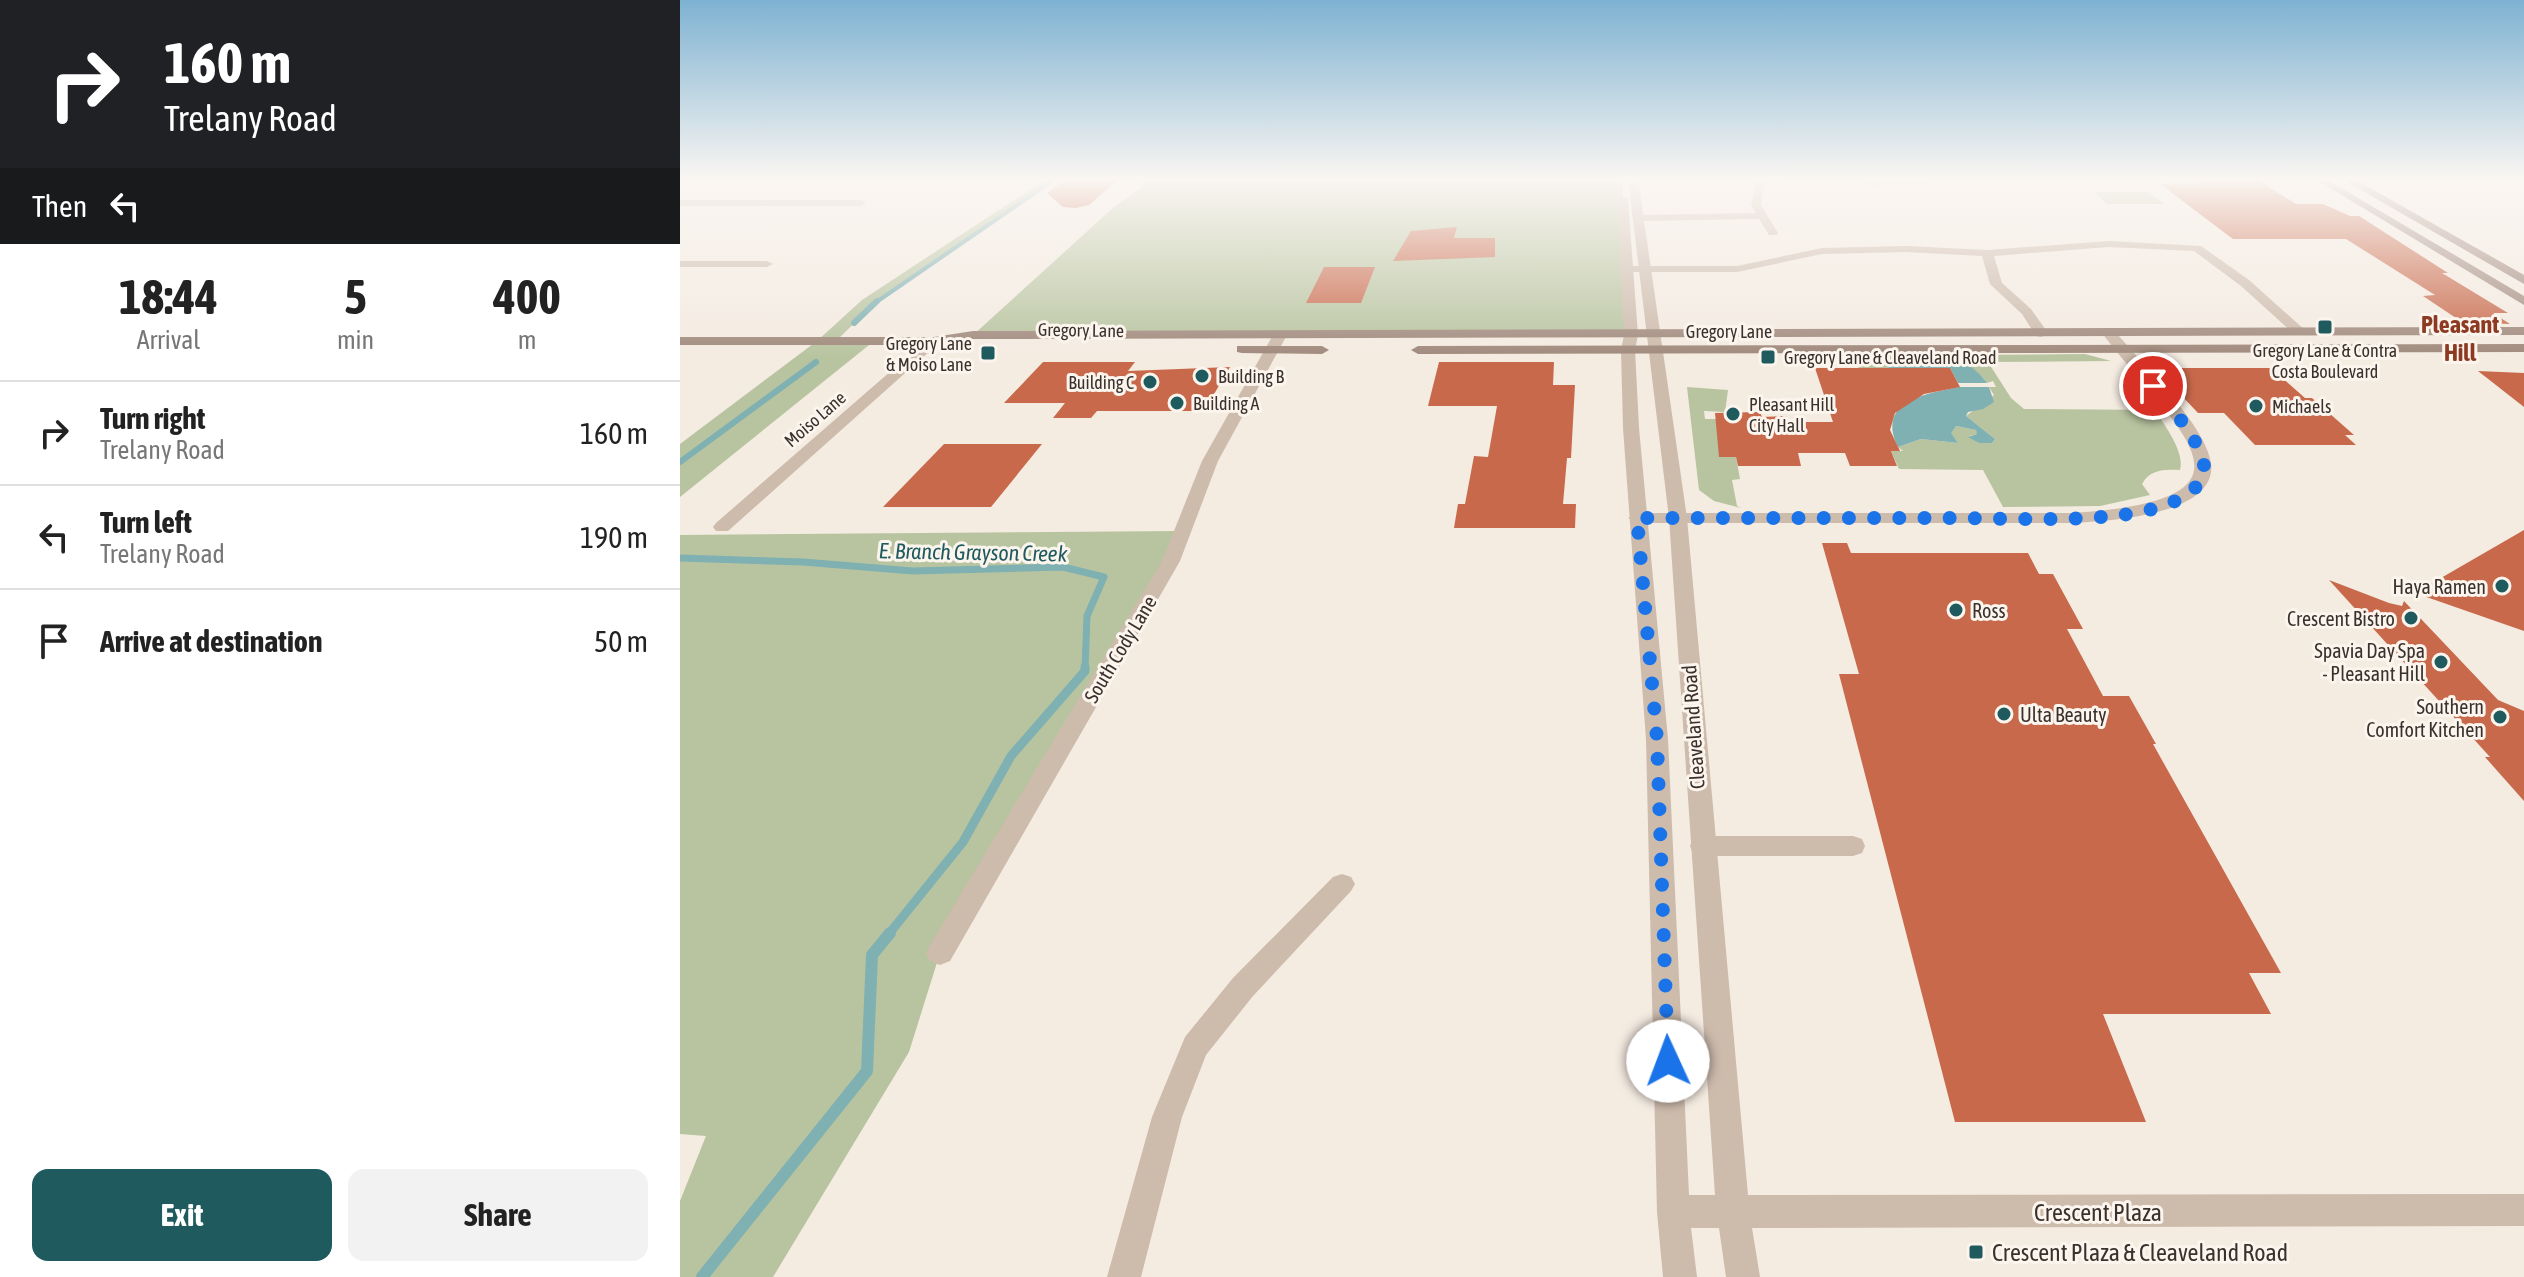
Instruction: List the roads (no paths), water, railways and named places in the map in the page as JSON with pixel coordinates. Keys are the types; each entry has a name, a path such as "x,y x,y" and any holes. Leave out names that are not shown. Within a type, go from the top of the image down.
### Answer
{"main road":[{"path":"2420,239 2524,301"},
{"path":"2451,239 2524,280"},
{"name":"Gregory Lane","path":"1654,343 2041,333 2524,331"},
{"path":"2277,347 2287,341 2349,339 2375,332"},
{"name":"Gregory Lane","path":"680,341 934,341 959,347 1276,342 1630,342 2524,348"},
{"name":"Gregory Lane","path":"1276,342 1334,350"},
{"name":"Gregory Lane","path":"1404,350 1630,342"}],"street":[{"name":"Cleaveland Road","path":"1624,239 1637,518 1657,739 1673,1212 1680,1277"},
{"name":"Cleaveland Road","path":"1640,239 1678,518 1733,1214 1743,1277"},
{"path":"1625,269 1737,269 1822,251 1906,249 1987,253 2109,244 2197,248 2245,283 2299,331"},
{"path":"1987,253 1996,284 2027,312 2041,333"},
{"path":"680,264 767,264"},
{"path":"1637,518 2072,518 2123,515 2174,501 2191,491 2203,477 2205,463 2178,417 2109,333"},
{"name":"Moiso Lane","path":"722,527 934,341"},
{"name":"South Cody Lane","path":"940,953 1171,561 1210,461 1276,342"},
{"path":"1702,846 1853,846"},
{"path":"1124,1277 1167,1117 1195,1047 1243,987 1342,884"},
{"name":"Crescent Plaza","path":"1673,1212 2524,1210"}],"water":[{"path":"1945,357 1968,365 1987,383 1958,383 1950,368 1875,371 1874,367 1881,370 1909,360 1944,362"},
{"path":"1959,387 1989,387 1994,402 1983,409 1968,412 1966,416 1995,439 1992,443 1979,443 1968,437 1977,434 1976,430 1956,426 1951,433 1958,443 1921,439 1898,447 1893,419 1899,410 1919,397"}],"waterway":[{"name":"E. Branch Grayson Creek","path":"875,303 968,239"},
{"name":"E. Branch Grayson Creek","path":"854,323 877,301"},
{"name":"E. Branch Grayson Creek","path":"680,462 816,362"},
{"name":"E. Branch Grayson Creek","path":"680,558 803,562 913,571 1063,567 1104,577 1087,616 1085,669"},
{"name":"E. Branch Grayson Creek","path":"888,935 963,842 1011,756 1085,669"},
{"name":"E. Branch Grayson Creek","path":"702,1277 867,1071 872,955 890,933"}],"place":[{"name":"Gregory Lane & Contra Costa Boulevard","path":"2325,327"},
{"name":"Gregory Lane & Moiso Lane","path":"988,353"},
{"name":"Gregory Lane & Cleaveland Road","path":"1768,357"},
{"name":"Building B","path":"1202,376"},
{"name":"Building C","path":"1150,382"},
{"name":"Building A","path":"1177,403"},
{"name":"Michaels","path":"2256,406"},
{"name":"Pleasant Hill City Hall","path":"1733,414"},
{"name":"Haya Ramen","path":"2502,586"},
{"name":"Ross","path":"1956,610"},
{"name":"Crescent Bistro","path":"2411,618"},
{"name":"Spavia Day Spa - Pleasant Hill","path":"2441,662"},
{"name":"Ulta Beauty","path":"2004,714"},
{"name":"Southern Comfort Kitchen","path":"2500,717"},
{"name":"Crescent Plaza & Cleaveland Road","path":"1976,1252"}],"district":[{"name":"Pleasant Hill","path":"2460,338"}]}
